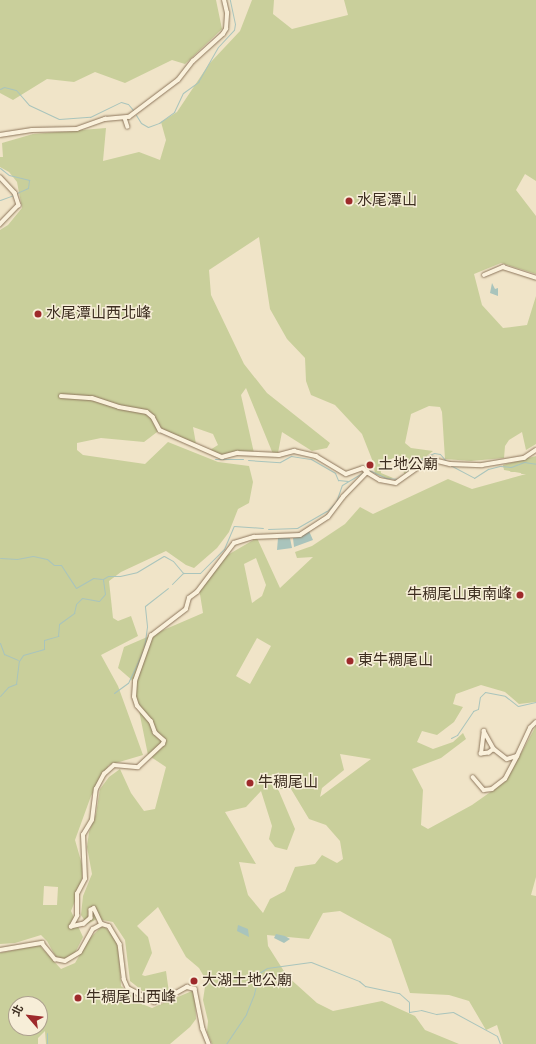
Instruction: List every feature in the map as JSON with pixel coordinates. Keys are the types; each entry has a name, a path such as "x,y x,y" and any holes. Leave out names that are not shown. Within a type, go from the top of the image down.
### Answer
{"street":[{"path":"0,135 32,130 77,129 105,119 126,118 178,80 192,61 223,34 226,29 227,13 224,0"},
{"path":"126,118 128,127"},
{"path":"0,177 16,195 19,205 0,225"},
{"path":"484,275 503,267 536,278"},
{"path":"61,396 92,398 119,407 147,412 153,417 160,430 222,457 237,453 279,455 294,451 316,456 346,474 363,468 367,472 387,483 396,483 430,458 450,464 482,465 524,458 536,450"},
{"path":"101,924 94,909 92,910 91,918 84,924 71,927 78,916 77,894 85,877 83,835 92,820 96,789 104,774 114,765 138,767 163,744 164,741 155,733 134,698 135,681 151,636 186,609 189,598 197,592 234,544 254,537 300,535 328,517 343,497 367,472"},
{"path":"473,777 484,790 492,789 505,779 530,728 536,722"},
{"path":"494,749 481,754 484,731 494,749 507,759 517,756"},
{"path":"0,950 42,943 55,959 65,962 80,952 89,933 101,924"},
{"path":"101,924 109,926 117,938 124,979 135,993 154,1002 167,998 188,987 195,989 203,1029 209,1044"}],"green space":[{"path":"0,0 216,0 222,29 185,64 172,60 125,83 95,72 74,82 47,79 13,100 0,93"},
{"path":"252,0 274,0 273,14 292,29 348,15 344,0 536,0 536,181 525,174 516,190 536,216 536,274 501,263 474,274 482,305 503,328 527,325 536,296 536,444 526,450 522,432 509,440 505,446 504,458 471,461 445,459 442,412 440,407 429,406 411,414 405,443 411,448 433,451 404,474 403,464 398,456 380,464 381,473 393,478 390,479 375,474 373,462 362,434 335,405 311,395 306,381 305,358 287,339 270,309 259,237 209,270 211,295 244,364 267,393 330,443 327,448 312,451 282,432 278,453 273,454 246,388 241,395 254,453 219,455 210,450 218,445 213,434 193,427 196,444 161,429 144,442 101,438 77,443 77,450 83,455 145,464 168,442 218,462 249,466 253,482 249,503 238,509 229,532 217,548 194,568 186,565 166,551 121,572 109,581 113,618 118,621 131,616 138,636 101,655 118,686 143,755 109,765 91,796 75,840 83,868 81,886 71,911 83,937 75,953 63,961 57,959 47,941 41,935 15,943 0,944 0,230 8,225 22,208 17,182 9,172 0,167 0,157 3,157 2,143 33,134 106,128 103,161 139,152 160,160 166,140 161,122 177,112 209,64 240,31","holes":["44,886 58,887 57,905 43,905"]},
{"path":"536,456 536,702 519,704 505,692 481,685 456,694 453,704 463,707 454,722 437,735 422,731 417,742 433,749 453,742 463,733 466,739 441,758 412,769 423,790 421,825 428,829 472,805 506,781 536,726 536,877 531,895 536,896 536,1044 503,1044 497,1025 486,1030 469,1001 449,995 410,993 391,939 340,911 323,913 309,939 267,935 268,946 287,976 317,1003 333,1011 382,1001 415,1016 425,1030 459,1044 212,1044 207,1032 208,1021 203,1000 206,980 199,968 186,957 158,907 137,926 148,937 152,953 142,975 145,976 166,971 169,993 156,997 144,992 130,981 125,940 113,922 97,919 87,924 81,915 83,896 92,874 87,847 89,832 96,814 100,789 109,777 120,769 131,793 144,811 155,809 166,767 148,755 133,681 118,668 124,647 203,613 199,588 219,560 257,538 280,588 313,557 297,558 295,552 312,546 345,524 360,507 373,514 448,479 472,489 526,474 504,470 503,465","holes":["256,558 266,585 262,596 252,603 244,564","257,638 271,646 250,684 236,676","340,754 371,759 320,797 322,788 344,770","278,789 291,789 309,819 326,825 340,841 343,859 337,863 322,855 315,864 295,867 285,891 270,899 263,913 248,895 239,862 256,864 225,812 246,807 261,791 272,826 269,839 275,847 287,850 295,829"]},
{"path":"103,925 115,938 119,950 121,986 142,1004 152,1008 192,991 195,995 196,1019 190,1027 170,1044 46,1044 45,1036 48,1036 48,996 8,996 8,1036 40,1036 38,1038 38,1044 0,1044 0,953 39,945 61,969 75,963 89,939"}],"water":[{"path":"492,283 495,289 498,288 498,296 490,293"},
{"path":"309,531 313,540 294,547 293,538 299,537"},
{"path":"278,538 290,538 292,548 277,550"},
{"path":"238,925 248,929 249,937 237,931"},
{"path":"276,934 290,939 284,943 274,938"}],"waterway":[{"path":"136,115 141,123 148,127 159,123 174,112 183,93 198,82 218,47 234,30 235,24 230,0"},
{"path":"0,89 4,87 16,90 29,105 59,119 90,117 121,102 128,104 133,110"},
{"path":"0,168 9,175 29,180 28,188 17,193"},
{"path":"0,200 14,195"},
{"path":"405,475 414,462 434,453 440,454 447,462"},
{"path":"248,460 280,462 291,456 311,459 335,473 338,480 348,481"},
{"path":"215,459 243,459"},
{"path":"450,465 474,478 488,469 500,466 511,467 524,462 536,464"},
{"path":"369,470 386,478 399,479"},
{"path":"268,529 297,528 327,511 336,502 342,485 364,472"},
{"path":"0,696 8,687 16,684 19,661 23,655 44,649 44,640 58,636 59,624 74,613 76,604 82,598 99,601 105,594 103,579 108,576 120,576 137,572 164,556 173,561 183,573 200,573 224,549 234,526 263,528"},
{"path":"0,558 17,559 33,556 47,559 54,565 61,565 76,588 93,578 102,579"},
{"path":"172,584 183,573"},
{"path":"114,693 128,683 144,648 147,626 145,606 168,588"},
{"path":"0,643 4,654 18,660"},
{"path":"451,738 457,735 473,711 478,709 480,697 485,692 505,696 518,706 536,702"},
{"path":"226,1044 246,1014 254,994 259,973 267,968 311,962 359,981 365,986 399,993 409,1002 409,1012 421,1010 436,1014 453,1012 497,1036 500,1044"},
{"path":"47,1036 47,1044"}],"place":[{"name":"水尾潭山","path":"349,201"},
{"name":"水尾潭山西北峰","path":"38,314"},
{"name":"土地公廟","path":"370,465"},
{"name":"牛稠尾山東南峰","path":"520,595"},
{"name":"東牛稠尾山","path":"350,661"},
{"name":"牛稠尾山","path":"250,783"},
{"name":"大湖土地公廟","path":"194,981"},
{"name":"牛稠尾山西峰","path":"78,998"}]}
